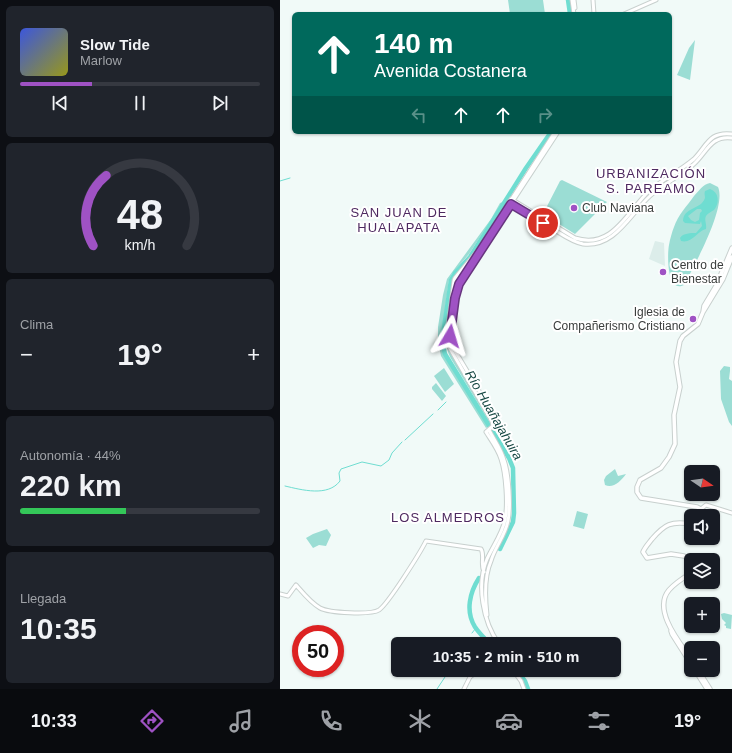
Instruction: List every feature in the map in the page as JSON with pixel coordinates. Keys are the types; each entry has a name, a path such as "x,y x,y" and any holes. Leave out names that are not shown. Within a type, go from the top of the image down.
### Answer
{"main road":[{"path":"573,0 575,12"},
{"path":"593,0 594,12"},
{"path":"629,12 656,0"},
{"path":"495,637 489,625 484,609 482,589 484,572 502,531 505,518 506,498 502,460 490,429 492,421 489,412 450,344 450,336 455,298 460,283 553,134"},
{"path":"535,163 557,134"},
{"path":"511,201 574,240 582,244 594,244 616,232 648,195 693,162 706,143 714,137 732,134"},
{"path":"727,135 732,138"},
{"path":"490,429 494,416 489,412 452,353 447,342 455,279 480,248 511,201"},
{"path":"720,281 732,248"},
{"path":"719,509 706,505 701,509 698,507 643,499 637,492 637,487 640,480 661,468 669,457 675,444 674,411 680,387 677,369 678,348 683,336 695,328 698,324 704,306 720,281 732,257"},
{"path":"455,279 460,277 460,283"},
{"path":"455,279 456,284 460,283"},
{"path":"489,412 494,408"},
{"path":"720,509 732,513"},
{"path":"684,523 677,522 667,525 660,530 644,548 643,552 647,558 672,554 684,556"},
{"path":"280,594 288,596 296,585 322,610 349,612 376,611 383,606 391,596 426,541 479,548 482,550 482,565 484,572"},
{"path":"482,558 488,561"},
{"path":"488,561 486,598 489,625"},
{"path":"684,578 674,585 666,594 664,606 668,625 684,648"},
{"path":"482,589 483,595 486,598"},
{"path":"671,629 672,634 684,653"},
{"path":"464,689 470,677"},
{"path":"518,677 524,689"},
{"path":"700,677 709,689"},
{"path":"702,677 709,689"}],"shaded area":[{"path":"508,0 543,0 545,12 510,12"},
{"path":"695,40 690,80 677,75 689,48"},
{"name":"Club Naviana","path":"562,180 607,202 575,234 543,214 560,181"},
{"path":"710,183 718,187 720,196 714,222 702,251 684,285 678,286 674,284 671,279 668,264 668,250 672,233 678,218 694,196 703,186"},
{"path":"710,189 713,190 718,198 714,210 706,216 706,229 688,241 681,241 680,238 683,235 696,233 702,226 701,221 700,224 685,223 683,221 686,213 703,202 705,198 705,191","holes":["697,209 701,209 702,211 700,213 699,220 695,222 691,220 688,216"]},
{"path":"503,202 469,254 452,274 449,280 441,339 443,350 488,427 486,428 441,356 438,341 438,327 447,279 491,219 500,203"},
{"path":"655,241 664,243 665,266 649,259"},
{"path":"447,325 449,326 449,350 494,426 493,428 448,353 446,337"},
{"path":"724,366 730,367 729,379 732,381 732,426 729,422 721,399 720,371"},
{"path":"444,368 454,384 445,392 434,376"},
{"path":"436,383 446,396 442,401 432,389"},
{"path":"615,469 618,476 626,474 614,485 605,485 604,480 606,476"},
{"path":"577,511 588,514 584,529 573,526"},
{"path":"327,529 331,535 326,546 319,545 313,548 306,538"},
{"path":"724,613 732,615 731,629 726,628 724,625 726,623 722,619 721,614"}],"waterway":[{"name":"Río Huañajahuira","path":"568,0 570,12"},
{"name":"Río Huañajahuira","path":"500,549 513,522 513,468 509,458 445,354 442,341 451,280 455,273 470,257 526,168 550,134"},
{"path":"280,181 290,178"},
{"path":"438,410 446,402"},
{"path":"405,440 433,414"},
{"path":"285,486 314,491 329,489 340,481 339,473 341,469 362,462 381,466 389,460 392,453 402,442"},
{"name":"Río Huañajahuira","path":"479,578 473,589 469,608 472,621 483,637"},
{"name":"Río Huañajahuira","path":"472,633 476,628"},
{"path":"437,689 445,677"},
{"name":"Río Huañajahuira","path":"522,677 528,689"}],"place":[{"name":"Club Naviana","path":"574,208"},
{"name":"Centro de Bienestar","path":"663,272"},
{"name":"Iglesia de Compañerismo Cristiano","path":"693,319"}],"district":[{"name":"URBANIZACIÓN S. PAREAMO","path":"651,180"},
{"name":"SAN JUAN DE HUALAPATA","path":"399,220"},
{"name":"LOS ALMEDROS","path":"448,517"}],"route":[{"path":"450,336 455,298 459,284 511,204 543,223"}]}
